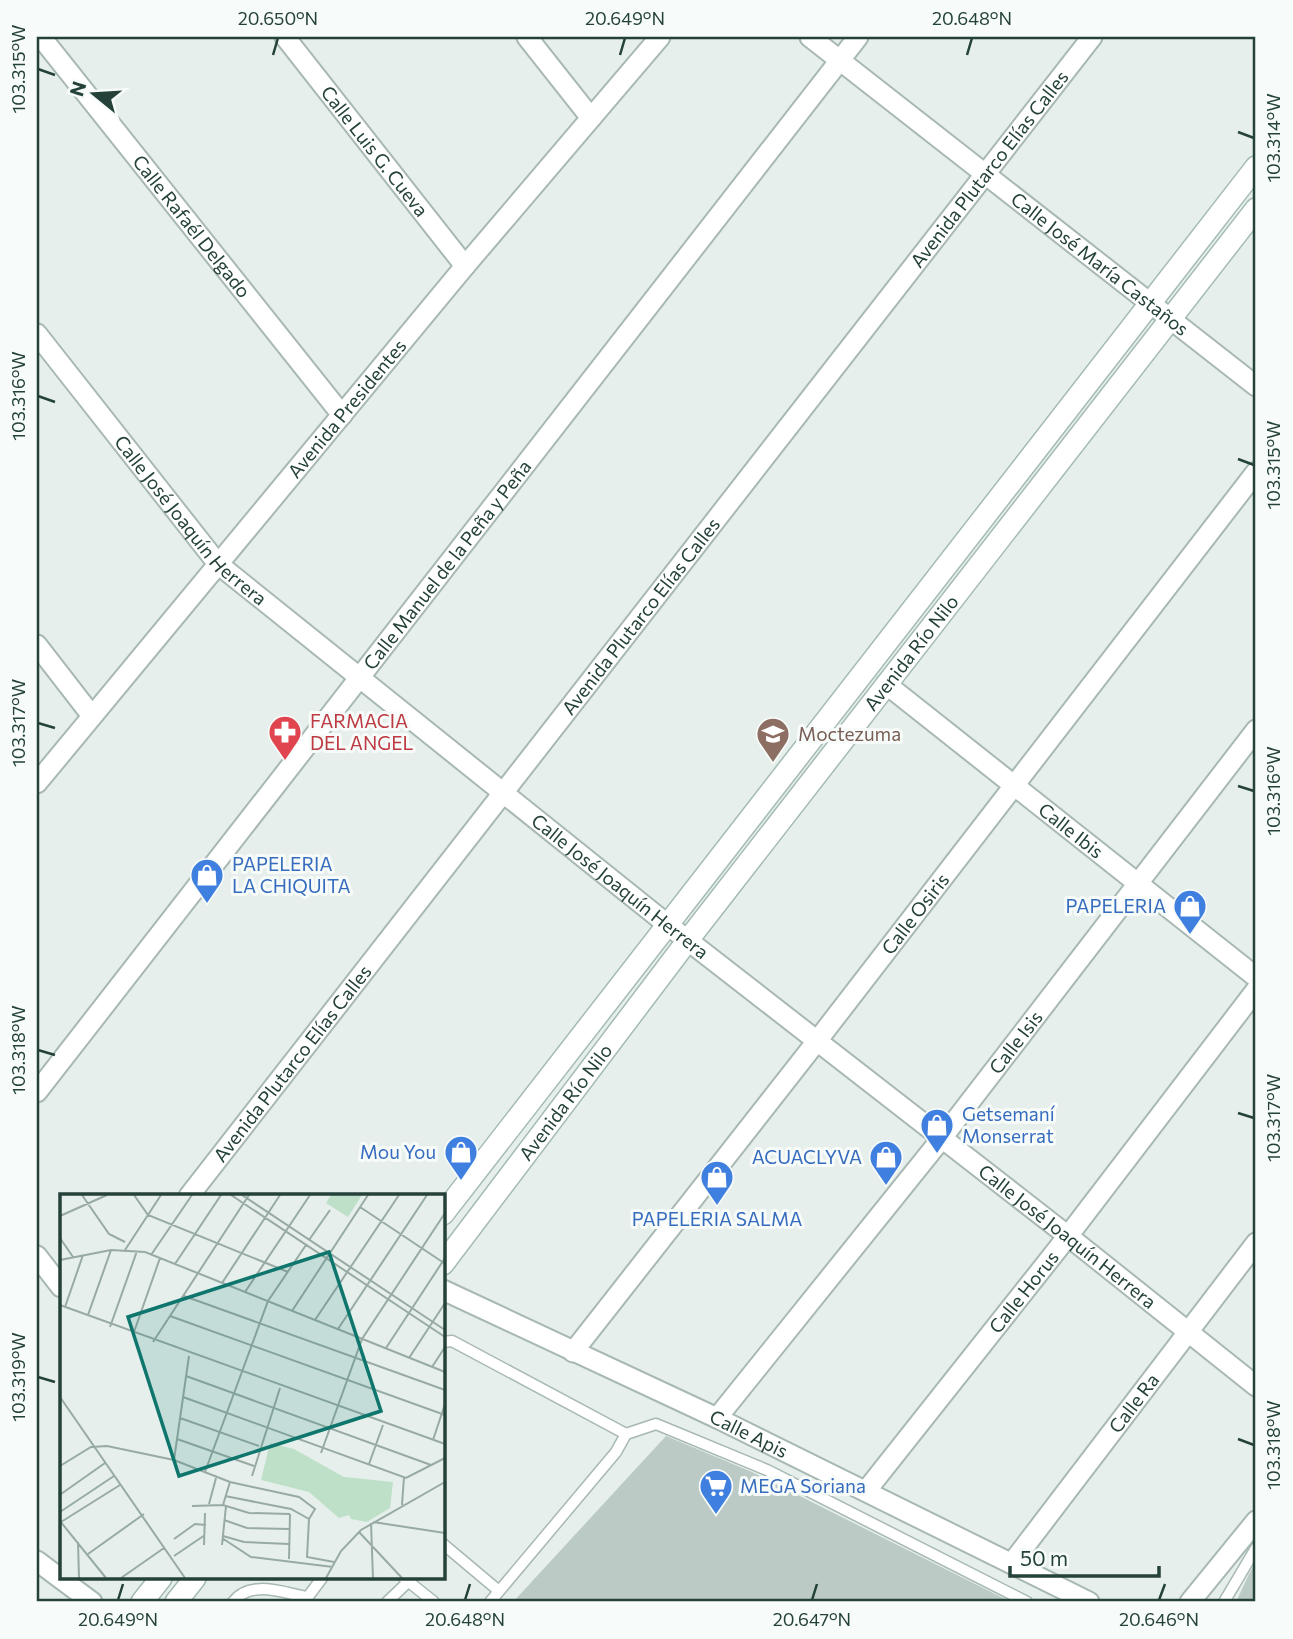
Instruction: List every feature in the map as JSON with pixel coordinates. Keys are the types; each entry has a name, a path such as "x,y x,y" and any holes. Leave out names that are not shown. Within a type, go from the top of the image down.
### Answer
{"main road":[{"name":"Avenida Río Nilo","path":"444,1213 1256,167"},
{"name":"Avenida Río Nilo","path":"444,1263 688,940 1256,209"},
{"path":"142,1602 159,1580"},
{"path":"176,1602 193,1580"}],"street":[{"name":"Calle Rafaél Delgado","path":"41,37 342,415"},
{"name":"Calle Luis G. Cueva","path":"285,37 464,266"},
{"path":"527,37 591,118"},
{"name":"Avenida Presidentes","path":"37,783 464,266 660,37"},
{"name":"Calle José María Castaños","path":"810,37 1256,386"},
{"name":"Calle Manuel de la Peña y Peña","path":"37,1092 858,37"},
{"name":"Avenida Plutarco Elías Calles","path":"191,1194 1092,37"},
{"name":"Calle José Joaquín Herrera","path":"40,348 218,564 668,925 1256,1386"},
{"name":"Calle Osiris","path":"573,1352 1256,472"},
{"path":"37,645 92,716"},
{"name":"Calle Ibis","path":"886,684 1256,976"},
{"name":"Calle Isis","path":"717,1418 942,1138 1256,730"},
{"name":"Calle Horus","path":"866,1491 1068,1236 1256,989"},
{"name":"Calle Ra","path":"1012,1563 1256,1243"},
{"path":"37,1256 60,1286"},
{"name":"Calle Apis","path":"444,1290 717,1418 1089,1602"},
{"path":"1190,1602 1256,1521"},
{"path":"37,1561 60,1578"},
{"path":"62,1580 92,1602"}],"lane":[{"path":"444,1342 452,1341 626,1434"},
{"path":"490,1602 616,1452 626,1434 656,1424 755,1464 1027,1602"},
{"path":"444,1545 499,1591"},
{"path":"1224,1602 1256,1548"},
{"path":"233,1602 246,1591 259,1589 305,1600 320,1580"},
{"path":"387,1602 406,1580 435,1602"}],"building":[{"name":"MEGA Soriana","path":"666,1436 752,1472 1011,1602 513,1602"},
{"path":"1256,1562 1256,1602 1236,1602 1249,1574"}],"place":[{"name":"FARMACIA DEL ANGEL","path":"285,762"},
{"name":"Moctezuma","path":"773,764"},
{"name":"PAPELERIA LA CHIQUITA","path":"207,905"},
{"name":"PAPELERIA","path":"1190,936"},
{"name":"Getsemaní Monserrat","path":"937,1155"},
{"name":"Mou You","path":"461,1182"},
{"name":"ACUACLYVA","path":"886,1187"},
{"name":"PAPELERIA SALMA","path":"717,1207"},
{"name":"MEGA Soriana","path":"716,1516"}]}
